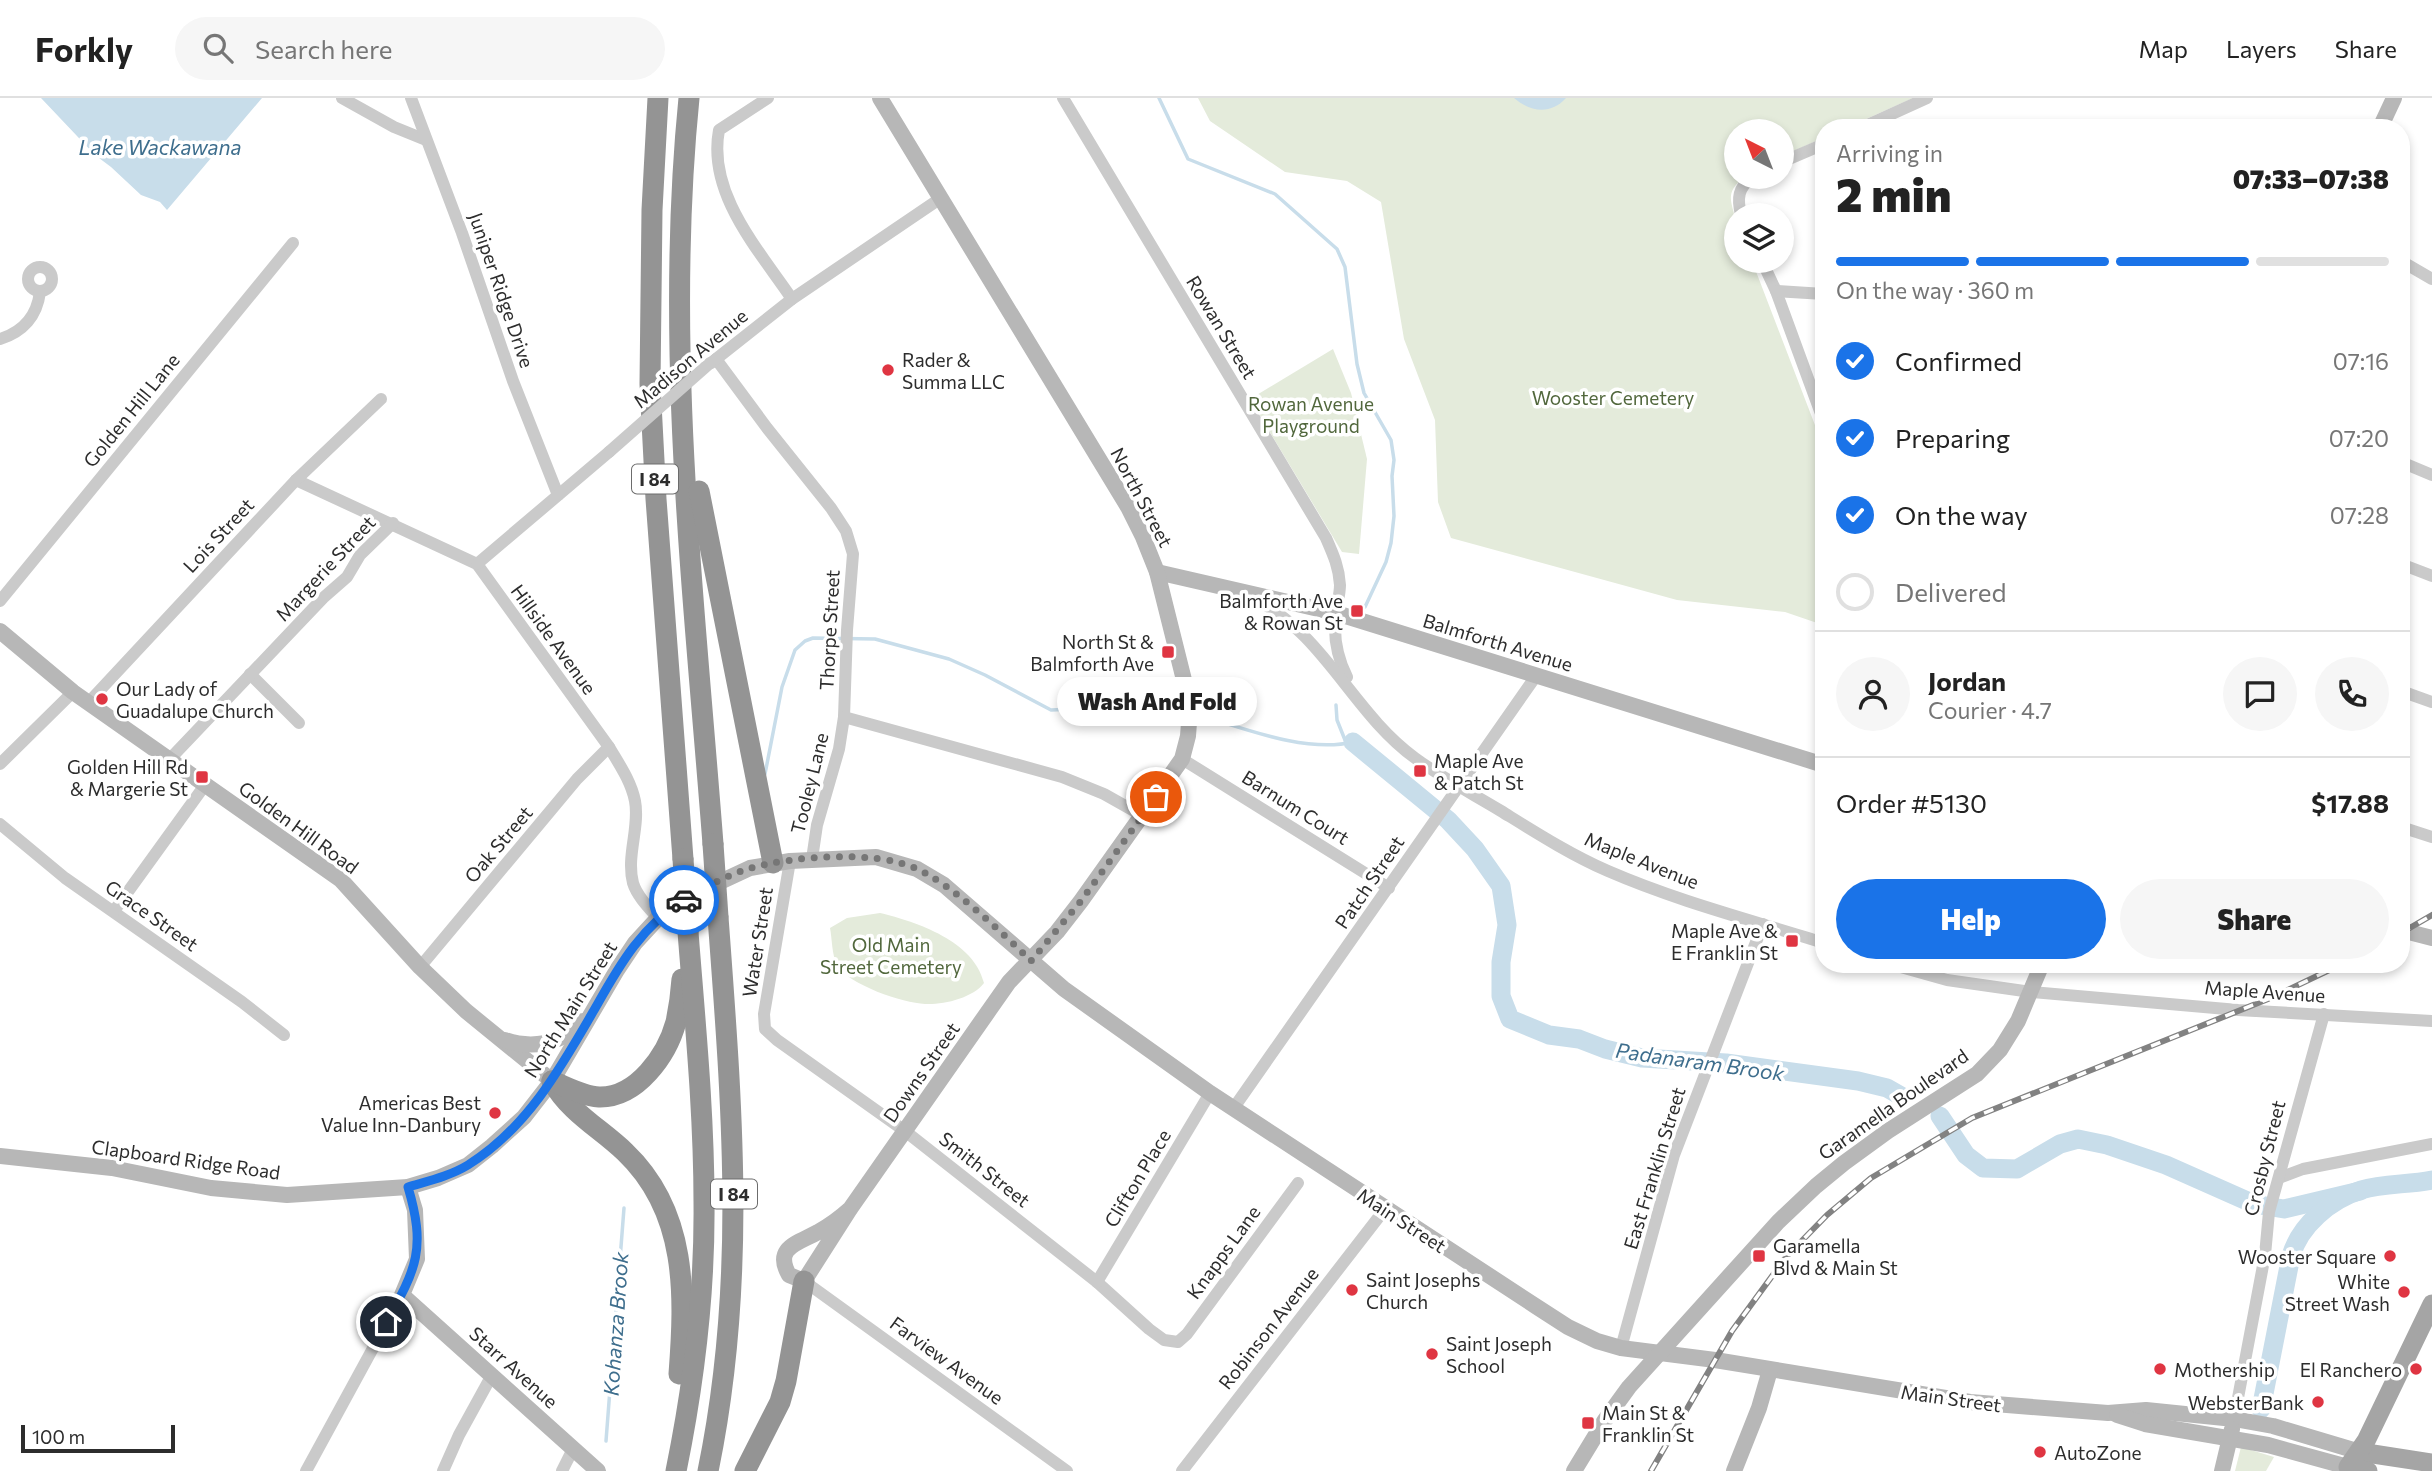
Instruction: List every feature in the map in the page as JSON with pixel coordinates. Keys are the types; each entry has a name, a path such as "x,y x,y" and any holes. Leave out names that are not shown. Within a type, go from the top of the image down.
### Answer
{"highway":[{"name":"I 84","path":"658,98 652,221 651,408 701,1109 704,1205 699,1315 693,1373 675,1471"},
{"name":"I 84","path":"689,98 682,212 680,320 683,441 731,1094 734,1205 727,1340 708,1471"},
{"path":"680,320 700,500 781,862"},
{"path":"552,1081 583,1094 609,1096 630,1087 649,1072 661,1056 676,1023 688,932"},
{"path":"552,1081 575,1111 639,1167 662,1201 676,1240 683,1303 675,1471"},
{"path":"745,1471 780,1402 804,1281"}],"main road":[{"name":"North Street","path":"880,98 1128,507 1157,572 1190,709 1188,736 1182,758 1081,901 1031,961"},
{"path":"2384,119 2394,98"},
{"name":"Balmforth Avenue","path":"1157,572 1336,613 1815,762"},
{"name":"Golden Hill Road","path":"0,631 88,703 341,880 420,967 496,1037 552,1081"},
{"name":"Main Street","path":"781,862 876,857 894,860 917,869 944,885 1064,989 1233,1109 1568,1327 1597,1340 1621,1348 1715,1360 1965,1401 2108,1413 2146,1410 2234,1419 2273,1426 2355,1465"},
{"name":"North Main Street","path":"408,1187 468,1165 508,1132 552,1081 635,943 658,918 681,902 732,875 750,868 781,862"},
{"path":"2410,932 2432,938"},
{"name":"Downs Street","path":"850,1209 828,1226 793,1244 786,1251 784,1267 789,1275 804,1281 850,1209 1009,982 1031,961"},
{"name":"Garamella Boulevard","path":"1574,1471 1621,1398 1777,1222 1815,1186 1888,1131 1977,1074 2000,1050 2038,973"},
{"path":"496,1037 527,1046 558,1040 574,1030 593,1011"},
{"name":"Clapboard Ridge Road","path":"0,1156 112,1168 211,1188 253,1193 287,1195 408,1187"},
{"path":"402,1295 417,1259 415,1210 408,1187"},
{"name":"Starr Avenue","path":"402,1295 598,1471"},
{"path":"2355,1465 2430,1311"},
{"path":"1734,1471 1759,1408 1770,1370"},
{"name":"Main Street","path":"2108,1413 2145,1424 2268,1445 2355,1465 2432,1463"},
{"name":"Crosby Street","path":"2222,1471 2234,1419"}],"street":[{"path":"342,98 394,127 426,140"},
{"name":"Juniper Ridge Drive","path":"411,98 462,233 513,381 558,495"},
{"path":"768,98 719,130 718,164 722,183 736,215 792,299"},
{"name":"Rowan Street","path":"1063,98 1326,538 1337,562 1340,588 1335,640 1340,664 1358,700"},
{"path":"1881,119 1927,98"},
{"path":"1794,157 1815,148"},
{"name":"Madison Avenue","path":"477,564 713,361 792,299 941,198"},
{"name":"Golden Hill Lane","path":"0,601 293,243"},
{"path":"2410,266 2432,279"},
{"path":"1767,273 1815,398"},
{"path":"0,339 13,335 25,326 33,315 40,292"},
{"path":"1776,292 1815,294"},
{"name":"Thorpe Street","path":"713,361 831,508 846,531 853,554 846,639 844,716 1062,777 1104,794 1143,816"},
{"name":"Lois Street","path":"88,703 296,480 381,399"},
{"path":"2410,466 2432,475"},
{"name":"Hillside Avenue","path":"296,480 477,564 609,747 628,779 635,802 633,883 643,901 658,918"},
{"name":"Margerie Street","path":"169,760 323,598 347,578 360,555 393,523"},
{"path":"2410,567 2432,576"},
{"name":"Rowan Street","path":"1244,593 1269,606 1297,628 1384,731 1414,758 1458,786"},
{"path":"250,674 299,723"},
{"name":"Patch Street","path":"1233,1109 1536,676"},
{"path":"0,764 73,692"},
{"path":"2410,694 2432,702"},
{"name":"Tooley Lane","path":"811,859 817,825 839,749 844,716"},
{"name":"Oak Street","path":"420,967 577,779 609,747"},
{"name":"Barnum Court","path":"1182,758 1389,888"},
{"path":"114,911 205,785"},
{"name":"Maple Avenue","path":"1458,786 1540,835 1606,870 1676,897 1815,940"},
{"name":"Grace Street","path":"0,824 65,878 284,1035"},
{"path":"2410,830 2432,837"},
{"name":"Water Street","path":"765,1029 764,1014 781,862"},
{"name":"East Franklin Street","path":"1621,1348 1674,1155 1763,924"},
{"name":"Maple Avenue","path":"1922,973 1947,980 2031,992 2238,1010 2432,1021"},
{"name":"Crosby Street","path":"2234,1419 2265,1255 2270,1212 2324,1014"},
{"name":"Smith Street","path":"765,1029 905,1131 1097,1282 1149,1329 1164,1339 1178,1342"},
{"name":"Clifton Place","path":"1097,1282 1210,1093"},
{"path":"2277,1183 2303,1169 2432,1143"},
{"name":"Knapps Lane","path":"1178,1342 1187,1334 1297,1183"},
{"name":"Robinson Avenue","path":"1182,1471 1385,1209"},
{"name":"Farview Avenue","path":"804,1281 1067,1471"},
{"path":"306,1471 402,1295"},
{"path":"443,1471 459,1435 492,1375"},
{"path":"562,1471 573,1449"}],"green space":[{"name":"Wooster Cemetery","path":"1198,98 1913,98 1866,119 1815,119 1815,142 1794,151 1794,119 1724,119 1724,189 1734,189 1731,203 1724,203 1724,273 1757,273 1815,425 1815,622 1785,612 1677,600 1451,538 1438,502 1435,420 1404,339 1381,202 1347,181 1285,172 1210,121"},
{"name":"Rowan Avenue Playground","path":"1333,349 1351,393 1367,459 1359,554 1342,552 1250,399"},
{"name":"Old Main Street Cemetery","path":"880,913 927,928 956,945 978,968 984,983 973,993 957,1000 925,1004 891,996 853,979 837,965 830,928 847,918"},
{"path":"2241,1447 2274,1457 2266,1471 2235,1471"}],"water":[{"name":"Lake Wackawana","path":"41,98 262,98 167,210 160,202 141,195 95,155"},
{"path":"1514,98 1566,98 1554,107 1540,110"}],"waterway":[{"name":"Padanaram Brook","path":"1159,98 1188,159 1275,194 1337,249 1345,267 1357,364 1364,393 1391,440 1394,460 1391,543 1386,562 1365,607"},
{"name":"Kohanza Brook","path":"765,774 782,687 795,650 813,638 875,639 949,659 1051,710 1096,708 1149,713"},
{"name":"Padanaram Brook","path":"1336,705 1337,720 1345,740 1351,741"},
{"name":"Kohanza Brook","path":"1203,716 1298,742 1317,745 1353,742"},
{"name":"Padanaram Brook","path":"1353,742 1448,820 1475,849 1501,886 1507,925 1501,962 1501,996 1510,1019 1549,1035 1579,1039 1642,1058 1726,1063 1858,1081 1887,1088 1901,1096"},
{"name":"Padanaram Brook","path":"1940,1116 1966,1155 1983,1168 2017,1169 2060,1144 2078,1139 2107,1145 2166,1165 2254,1204 2284,1209 2360,1191"},
{"path":"2261,1409 2291,1256 2301,1234 2318,1215 2349,1194 2378,1186 2432,1180"},
{"name":"Kohanza Brook","path":"606,1441 624,1208"}],"railway":[{"path":"2410,928 2432,915"},
{"path":"1651,1471 1732,1331 1786,1257 1827,1215 1871,1178 1972,1118 2273,997 2323,973"}],"way so far":[{"path":"684,900 732,875 773,863 843,857 894,860 917,869 944,885 1031,961 1081,901 1156,797"}],"place":[{"name":"Rader & Summa LLC","path":"888,370"},
{"name":"Balmforth Ave & Rowan St","path":"1357,611"},
{"name":"North St & Balmforth Ave","path":"1168,652"},
{"name":"Our Lady of Guadalupe Church","path":"102,699"},
{"name":"Maple Ave & Patch St","path":"1420,771"},
{"name":"Golden Hill Rd & Margerie St","path":"202,777"},
{"name":"Wash And Fold","path":"1156,797"},
{"name":"Maple Ave & E Franklin St","path":"1792,941"},
{"name":"Americas Best Value Inn-Danbury","path":"495,1113"},
{"name":"Garamella Blvd & Main St","path":"1759,1256"},
{"name":"Wooster Square","path":"2390,1256"},
{"name":"Saint Josephs Church","path":"1352,1290"},
{"name":"White Street Wash","path":"2404,1292"},
{"name":"Saint Joseph School","path":"1432,1354"},
{"name":"Mothership","path":"2160,1369"},
{"name":"El Ranchero","path":"2416,1369"},
{"name":"WebsterBank","path":"2318,1402"},
{"name":"Main St & Franklin St","path":"1588,1423"},
{"name":"AutoZone","path":"2040,1452"}],"route":[{"path":"386,1322 402,1295 417,1259 415,1210 408,1187 468,1165 524,1117 552,1081 635,943 658,918 684,900"}]}
